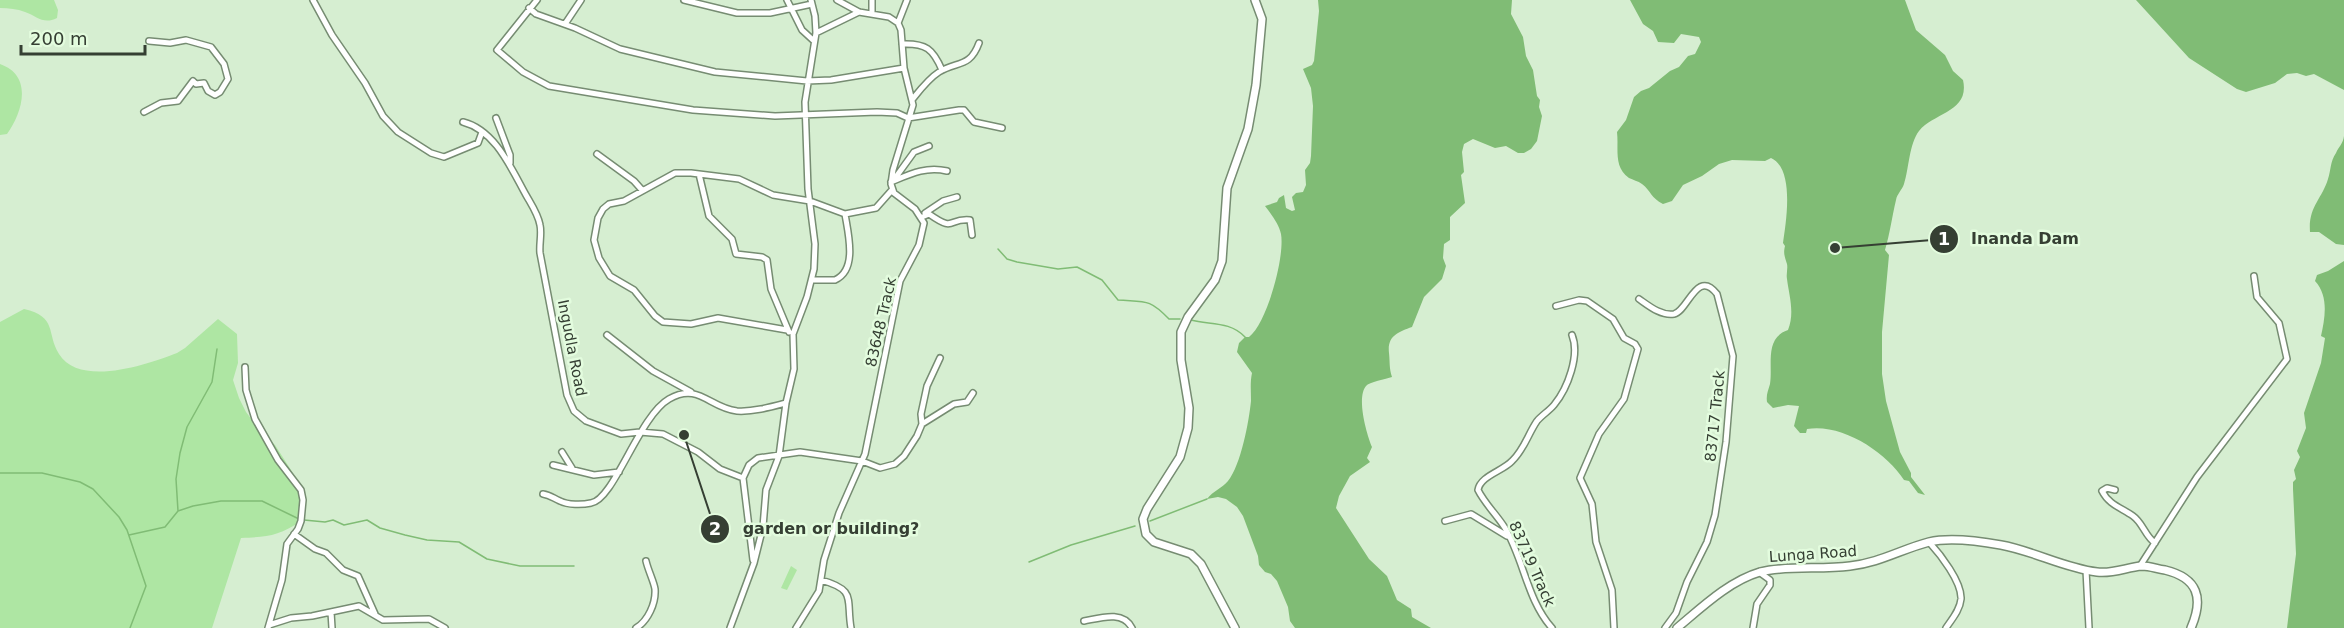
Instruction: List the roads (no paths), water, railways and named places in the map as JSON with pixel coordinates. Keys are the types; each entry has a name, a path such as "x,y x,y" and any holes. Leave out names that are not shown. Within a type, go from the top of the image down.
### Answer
{"street":[{"path":"313,0 332,35 365,83 383,116 398,132 431,153 444,157 478,143 482,132"},
{"path":"526,0 533,4 536,14 565,24 620,49 690,67 745,76 807,81 831,80 904,68"},
{"path":"565,24 581,0"},
{"path":"684,0 737,13 770,12 811,2 816,33 807,81 805,116 815,244 812,280 805,304 790,332"},
{"path":"787,0 802,30 814,41"},
{"path":"837,0 859,12 889,17 898,22 901,30 904,68 913,105 892,184"},
{"path":"872,0 872,13"},
{"path":"898,22 907,0"},
{"path":"1235,628 1201,564 1191,554 1154,542 1146,534 1143,519 1180,457 1188,428 1189,408 1181,360 1181,332 1188,317 1215,280 1222,261 1227,188 1248,129 1256,85 1262,19 1255,0"},
{"path":"533,4 498,50 523,72 549,86 693,110 775,116 877,112 897,113 908,118 964,110 974,122 1002,128"},
{"path":"816,33 859,12"},
{"path":"144,112 161,103 178,101 193,81 196,84 204,83 208,91 215,95 220,92 228,79 224,64 210,47 186,40 170,43 149,41"},
{"path":"912,100 930,79 942,70 968,61 979,43"},
{"path":"902,45 920,45 932,51 942,70"},
{"path":"496,118 510,155 510,163"},
{"name":"Ingudla Road","path":"463,122 473,124 510,163 540,223 540,253 570,404 577,415 621,434 654,432 667,436 698,452 720,470 743,478"},
{"path":"790,332 718,318 691,324 666,323 655,316 634,290 610,276 595,248 598,218 609,204 624,201 670,174 699,174 739,179 773,195 810,201 845,214 876,208 914,152 929,146"},
{"path":"597,154 634,181 642,190"},
{"path":"892,184 920,170 946,171"},
{"path":"699,174 709,216 732,239 736,254 762,257 767,260 771,289 790,332 794,369 786,403 779,456 766,490 762,526 754,563 730,628"},
{"path":"892,184 922,217"},
{"path":"922,217 943,201 957,197"},
{"path":"812,280 835,280 844,273 849,250 845,214"},
{"path":"922,217 929,214 943,224 950,225 970,220 972,235"},
{"name":"83648 Track","path":"796,628 816,597 824,560 839,513 862,461 900,281 921,238 924,223 922,217"},
{"path":"2140,566 2197,477 2287,359 2279,323 2258,297 2254,276"},
{"name":"83717 Track","path":"1639,299 1658,311 1671,314 1682,310 1696,289 1704,287 1712,289 1717,294 1733,356 1726,442 1716,493 1714,520 1707,542 1687,582 1676,613 1665,628"},
{"path":"1556,306 1579,300 1587,301 1613,319 1624,338 1635,344 1638,349 1624,399 1599,434 1580,478 1592,504 1596,542 1612,590 1614,628"},
{"path":"607,335 653,371 729,409 753,410 786,403"},
{"name":"83719 Track","path":"1552,628 1543,618 1536,604 1509,536 1478,492 1478,485 1515,459 1537,421 1559,398 1575,354 1572,335"},
{"path":"922,424 921,414 927,386 940,358"},
{"path":"245,367 246,390 255,419 278,460 301,490 303,500 299,526 287,544 282,580 269,627"},
{"path":"543,494 567,503 592,503 601,498 614,482 640,432 664,402 692,392"},
{"path":"754,563 743,478 749,465 758,458 808,452 862,461 880,468 895,464 909,449 922,424 954,404 967,402 973,393"},
{"path":"562,452 572,468"},
{"path":"554,465 597,475 619,472"},
{"path":"2115,490 2107,488 2102,492 2111,503 2133,516 2148,538 2155,543"},
{"path":"1445,521 1472,514 1509,536"},
{"path":"294,534 315,549 326,553 340,569 357,576 376,616"},
{"name":"Lunga Road","path":"1677,628 1723,592 1759,572 1860,565 1900,554 1929,542 1953,541 2001,545 2086,570 2112,573 2140,566 2170,572 2193,585 2198,596 2191,628"},
{"path":"1929,542 1942,558 1961,598 1946,628"},
{"path":"636,628 644,622 654,602 655,587 646,561"},
{"path":"2086,570 2090,628"},
{"path":"1753,628 1757,604 1770,585 1770,580 1759,572"},
{"path":"821,580 830,582 847,593 850,600 851,628"},
{"path":"269,627 291,618 359,606 383,620 429,619 445,628"},
{"path":"331,612 332,628"},
{"path":"1084,621 1101,617 1120,617 1132,628"},
{"path":"389,628 391,620"}],"waterway":[{"path":"998,249 1007,259 1017,262 1058,269 1077,267 1102,280 1118,300 1146,302 1156,307 1169,319 1180,319"},
{"path":"1191,320 1233,328 1245,337"},
{"path":"178,511 176,479 180,453 187,427 212,382 217,349"},
{"path":"0,473 42,473 80,482 93,489 119,517 127,530 146,586 130,628"},
{"path":"1150,521 1207,499"},
{"path":"129,535 165,527 178,511 221,501 262,501 299,519"},
{"path":"304,520 325,522 333,520 344,525 367,520 380,528 405,535 427,540 459,542 487,559 520,566 574,566"},
{"path":"1029,562 1071,545 1135,526"}],"place":[{"name":"Inanda Dam","path":"1835,248"},
{"name":"garden or building?","path":"684,435"}]}
